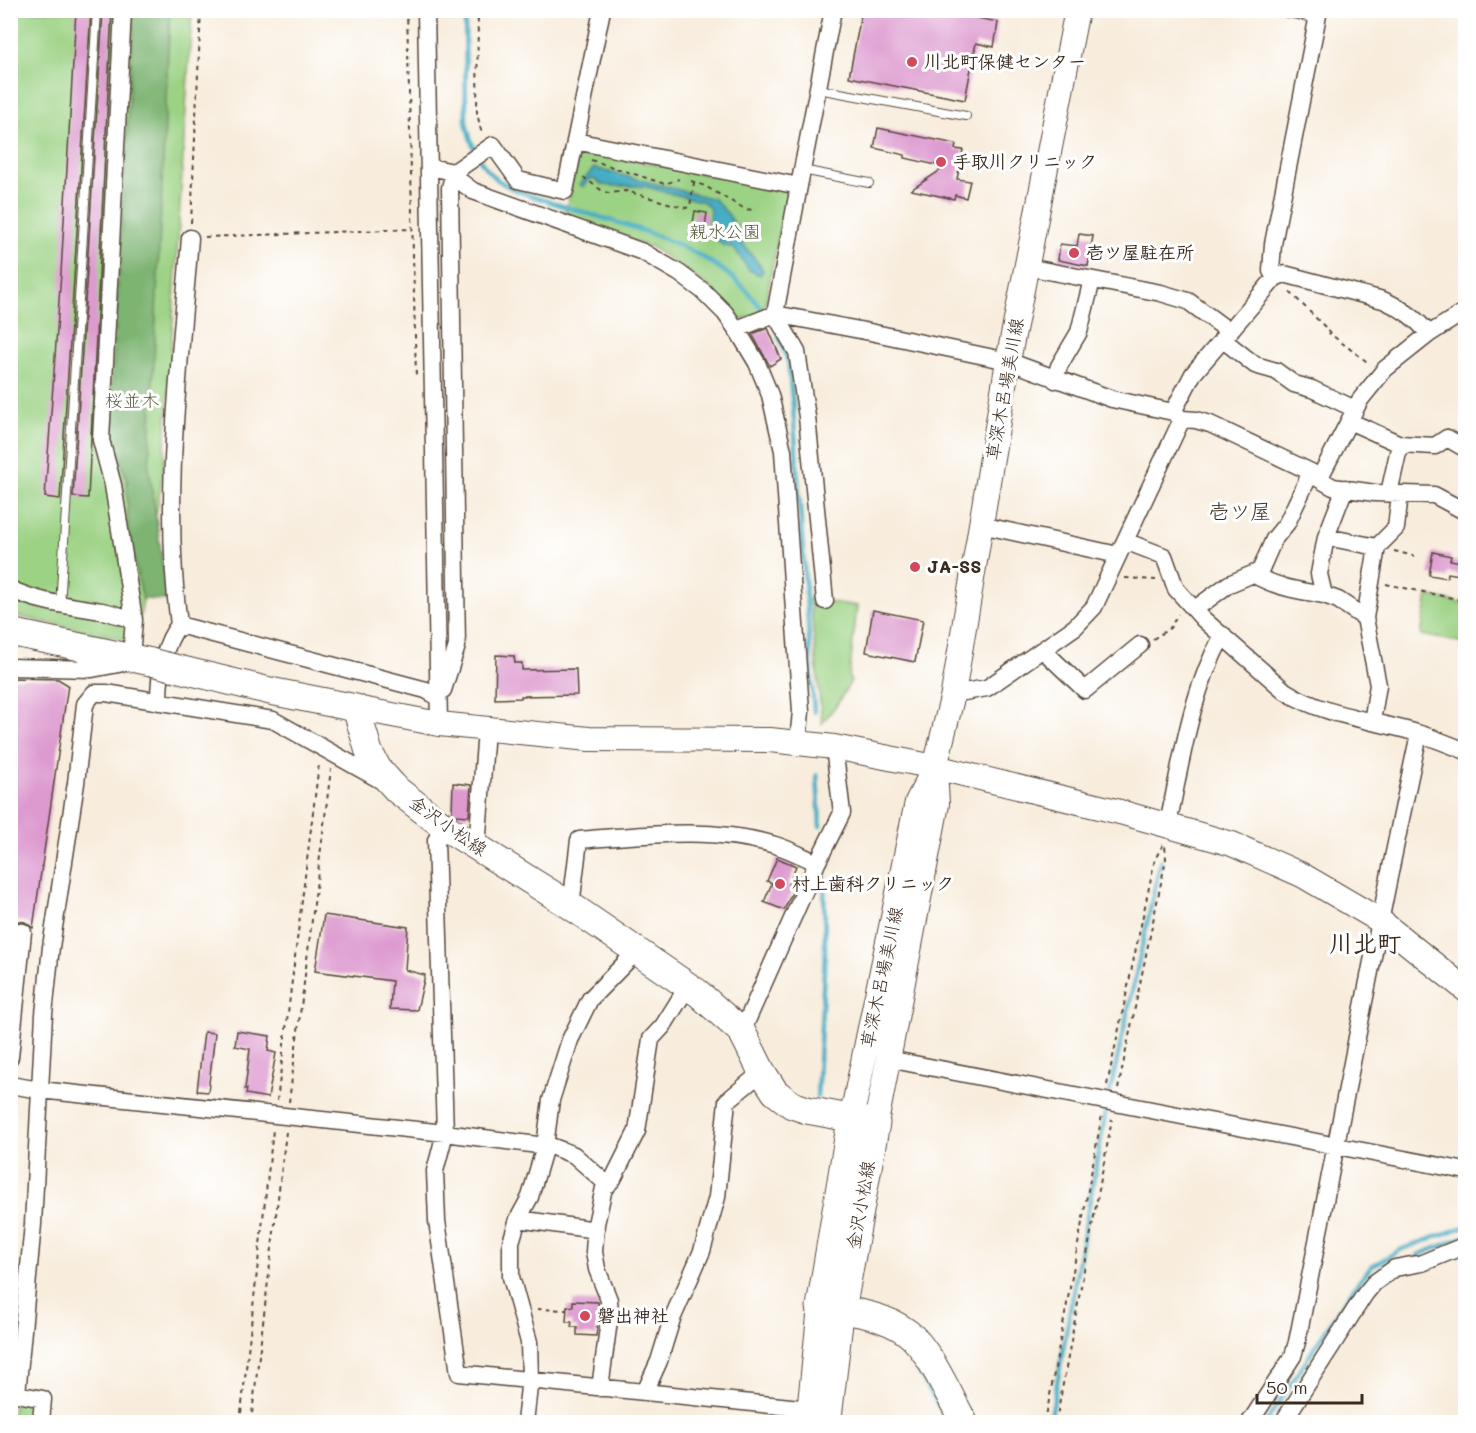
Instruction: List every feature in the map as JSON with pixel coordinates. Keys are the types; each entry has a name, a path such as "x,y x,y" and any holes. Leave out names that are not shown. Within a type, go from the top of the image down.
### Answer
{"main road":[{"name":"草深木呂場美川線","path":"864,1121 917,802 935,767 953,694 1008,361 1077,10"},
{"path":"10,632 270,691 356,708 439,708 486,730 589,739 770,740 834,747 935,767 1168,825 1233,844 1262,856 1302,875 1379,920 1466,990"},
{"name":"金沢小松線","path":"356,708 369,752 378,769 397,789 444,827 571,906 688,986 742,1032 762,1072 776,1092 792,1105 864,1121 831,1309"},
{"name":"草深木呂場美川線","path":"864,1121 888,1059 937,804 935,767"},
{"path":"819,1416 831,1309 886,1320 909,1334 925,1354 964,1422"}],"street":[{"path":"10,667 92,669 149,662 134,620 113,485 101,440 123,10"},
{"path":"426,10 439,708"},
{"path":"429,167 458,168 493,146 518,180 565,191 602,10"},
{"path":"825,601 807,417 797,352 775,314 833,10"},
{"path":"1275,278 1271,271 1273,244 1318,15"},
{"path":"575,141 801,178"},
{"path":"458,168 461,182 473,191 643,252 679,273 703,291 737,329 757,363 770,395 783,451 801,711 798,743"},
{"path":"439,708 457,646 450,188 458,168"},
{"path":"159,702 159,683 169,638 179,625 173,579 172,525 176,416 190,238"},
{"path":"1027,267 1161,293 1188,301 1255,365 1276,371 1294,384 1312,389 1400,444 1435,446 1447,438 1466,449"},
{"path":"953,694 987,688 1076,627 1094,607 1122,548 1193,374 1275,278 1284,274 1294,275 1383,300 1413,316 1429,334"},
{"path":"1055,380 1059,366 1079,333 1092,280"},
{"path":"737,329 775,314 1008,361 1112,399 1210,424 1315,475 1333,487 1395,494 1434,495 1466,512"},
{"path":"1191,605 1229,584 1260,571 1274,539 1287,522 1360,400 1382,373 1429,334 1460,315 1466,314"},
{"path":"1372,722 1378,685 1365,618 1377,548 1396,528 1395,494 1400,444"},
{"path":"1324,596 1318,574 1326,537 1345,488"},
{"path":"981,525 1164,556 1176,589 1203,619 1285,691 1299,700 1333,712 1419,734 1465,750"},
{"path":"1326,537 1377,548"},
{"path":"1253,574 1268,583 1338,600 1365,618"},
{"path":"10,589 30,598 60,606 104,611 134,620"},
{"path":"179,625 426,690 439,708"},
{"path":"1168,825 1188,723 1213,653 1223,635"},
{"path":"1043,650 1085,690 1140,645"},
{"path":"41,1422 42,1399 17,1394 33,1224 44,1014 51,946 76,783 85,704 94,693 273,720 397,789"},
{"path":"477,847 486,730"},
{"path":"1250,1422 1297,1352 1379,920 1419,734"},
{"path":"742,1032 817,863 842,813 834,747"},
{"path":"444,827 436,840 445,1133 435,1171 437,1221 459,1373 645,1392 819,1416"},
{"path":"571,906 579,840 666,833 721,834 776,845 817,863"},
{"path":"10,930 23,932 10,1057"},
{"path":"525,1422 530,1379 529,1342 511,1277 511,1242 518,1219 530,1197 545,1146 551,1100 570,1040 590,999 638,951"},
{"path":"600,1388 610,1312 609,1300 597,1269 594,1252 604,1188 613,1179 637,1131 651,1039 663,1026 688,986"},
{"path":"888,1059 1466,1171"},
{"path":"645,1392 659,1361 672,1319 702,1251 717,1197 727,1101 762,1072"},
{"path":"10,1085 553,1147 574,1155 608,1185"},
{"path":"518,1219 596,1230"},
{"path":"1283,1422 1374,1282 1395,1268 1422,1263 1466,1245"},
{"path":"1297,1352 1318,1365"}],"lane":[{"path":"60,606 97,10"},
{"path":"1273,10 1318,15"},
{"path":"818,89 966,116"},
{"path":"801,178 869,183"}],"path":[{"path":"201,10 190,238 412,229"},
{"path":"407,10 416,377"},
{"path":"478,10 477,112 480,130 489,148"},
{"path":"575,141 592,162 665,184 681,178 705,186 745,209 753,210"},
{"path":"579,174 604,192 626,190 686,208 690,206 694,182"},
{"path":"1275,278 1329,333 1382,373"},
{"path":"1108,577 1174,581"},
{"path":"1371,581 1466,601"},
{"path":"1140,645 1155,639 1170,628 1191,605"},
{"path":"240,1422 327,750"},
{"path":"251,1422 281,1116 327,750"},
{"path":"1045,1422 1110,1102 1166,859 1165,841 1155,859 1110,1102 1056,1422"},
{"path":"519,1308 567,1310"}],"green space":[{"path":"10,11 192,11 164,464 140,618 127,640 11,615"},
{"name":"桜並木","path":"134,11 170,11 149,469 168,600 143,599 128,534 127,480 110,426"},
{"name":"親水公園","path":"580,149 787,191 764,311 739,321 736,313 706,284 651,247 564,219"},
{"path":"1428,596 1465,604 1465,643 1421,635"},
{"path":"810,599 857,606 849,678 851,681 838,703 822,723"},
{"path":"14,1400 39,1402 37,1422 12,1422"}],"water":[{"path":"594,168 714,199 728,214 742,243 763,271 760,275 749,270 736,251 724,246 712,235 709,225 710,209 704,202 643,186 603,185 594,179 590,179 583,187 580,184"}],"building":[{"path":"76,10 91,10 60,499 45,497"},
{"path":"103,10 112,10 88,498 73,497"},
{"name":"川北町保健センター","path":"862,10 973,10 972,17 998,22 994,47 976,43 965,100 849,77"},
{"name":"手取川クリニック","path":"878,128 956,144 955,149 963,150 957,179 970,181 966,198 955,195 954,199 911,190 945,167 874,148"},
{"path":"695,211 707,213 705,226 693,223"},
{"name":"壱ツ屋駐在所","path":"1079,234 1093,236 1088,266 1058,260 1060,244 1077,246"},
{"path":"768,328 781,359 770,366 752,334"},
{"path":"1433,552 1451,556 1450,560 1466,563 1466,576 1448,573 1447,578 1429,575"},
{"path":"873,610 923,620 915,662 866,652"},
{"path":"496,655 514,656 515,663 522,663 522,670 576,669 577,695 495,699"},
{"path":"10,678 58,679 68,685 33,928 25,922 10,920"},
{"path":"453,783 471,785 469,816 452,813"},
{"name":"村上歯科クリニック","path":"777,858 796,866 788,885 794,888 784,910 764,902 772,883 767,881"},
{"path":"324,915 408,927 405,970 425,975 417,1010 390,1009 392,981 315,971"},
{"path":"237,1031 270,1036 268,1051 276,1053 268,1098 246,1094 250,1049 235,1046"},
{"path":"204,1032 215,1033 208,1092 197,1091"},
{"name":"磐出神社","path":"573,1301 598,1302 596,1336 577,1335 577,1327 571,1327 572,1322 566,1322 567,1306 573,1307"}],"waterway":[{"path":"465,10 466,121 475,150 482,164 492,175 507,186 525,194 647,232 701,256 747,291 765,314"},
{"path":"778,334 788,362 793,406 814,712"},
{"path":"817,775 820,826"},
{"path":"1110,1092 1161,860"},
{"path":"817,1097 825,952 824,875"},
{"path":"1050,1422 1106,1110"},
{"path":"1266,1422 1352,1290 1372,1266 1402,1249 1466,1226"},
{"path":"1418,1255 1466,1236"},
{"path":"918,1370 948,1422"}],"place":[{"name":"川北町保健センター","path":"912,62"},
{"name":"手取川クリニック","path":"941,162"},
{"name":"壱ツ屋駐在所","path":"1074,253"},
{"name":"JA-SS","path":"915,567"},
{"name":"村上歯科クリニック","path":"780,884"},
{"name":"磐出神社","path":"585,1316"}],"district":[{"name":"壱ツ屋","path":"1240,512"},
{"name":"川北町","path":"1365,944"}]}
